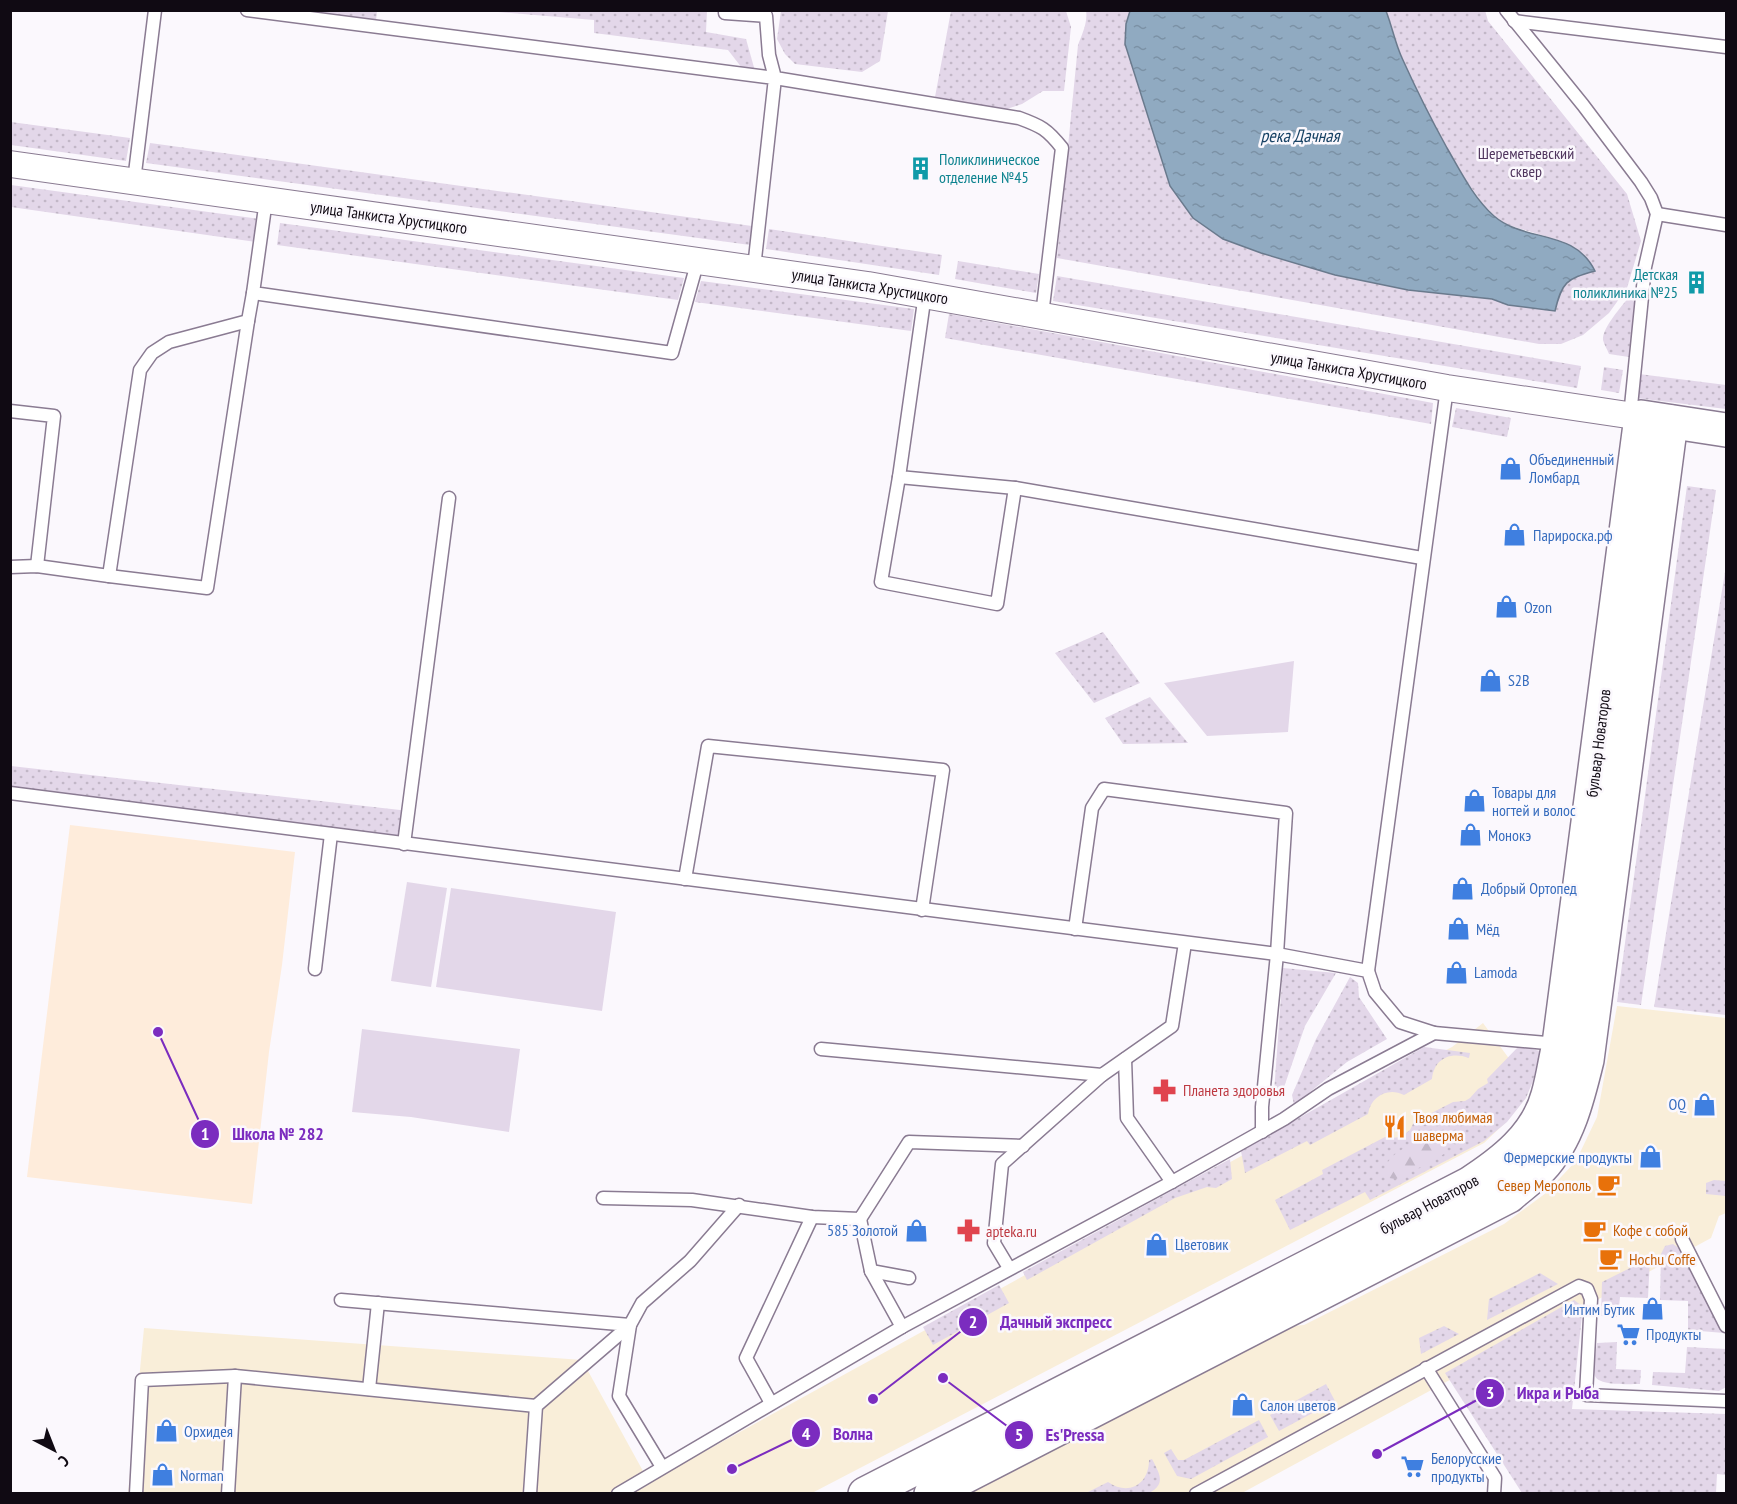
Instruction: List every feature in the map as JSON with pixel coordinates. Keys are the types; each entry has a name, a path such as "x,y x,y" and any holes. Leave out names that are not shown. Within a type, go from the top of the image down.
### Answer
{"street":[{"name":"улица Танкиста Хрустицкого","path":"10,164 925,294 1447,388 1726,430"},
{"name":"бульвар Новаторов","path":"865,1494 1469,1185 1496,1167 1518,1148 1535,1124 1548,1097 1559,1044 1647,418"},
{"name":"бульвар Новаторов","path":"931,1494 1509,1196 1542,1168 1560,1141 1576,1103 1587,1060 1647,418"}],"lane":[{"path":"134,181 155,10"},
{"path":"247,10 775,78 1019,118 1040,125 1062,148 1042,315"},
{"path":"1506,10 1583,105 1641,182 1657,214 1645,267 1647,418"},
{"path":"725,13 766,16 769,55 775,78 754,268"},
{"path":"1514,21 1726,48"},
{"path":"10,567 37,566 207,588 266,200"},
{"path":"1657,214 1726,225"},
{"path":"253,293 672,353 698,260"},
{"path":"925,294 899,477 881,582 997,604 1015,488"},
{"path":"109,576 140,370 152,353 169,342 248,321"},
{"path":"1447,388 1422,558 1368,971 1375,992 1400,1022 1434,1033 1559,1044"},
{"path":"10,411 54,416 37,566"},
{"path":"899,477 1015,488 1422,558"},
{"path":"404,844 449,498"},
{"path":"685,879 708,746 943,770 922,910"},
{"path":"1075,929 1092,808 1104,789 1286,813 1277,954 1262,1107 1262,1132"},
{"path":"10,793 1277,954 1368,971"},
{"path":"315,969 331,834"},
{"path":"1009,1268 994,1243 1002,1164 1102,1075 1172,1026 1185,943"},
{"path":"618,1494 902,1327 1172,1182 1233,1146 1262,1132 1328,1089 1434,1033"},
{"path":"821,1049 1102,1075"},
{"path":"1125,1059 1126,1118 1172,1182"},
{"path":"902,1327 871,1271 860,1219 909,1142 1023,1146"},
{"path":"603,1198 692,1200 812,1217 860,1219"},
{"path":"662,1467 619,1396 630,1325 642,1303 690,1261 739,1205"},
{"path":"771,1403 746,1358 812,1217"},
{"path":"1682,1239 1726,1326"},
{"path":"871,1271 909,1278"},
{"path":"1196,1494 1580,1286 1587,1289 1591,1299 1586,1395 1726,1401"},
{"path":"341,1300 630,1325"},
{"path":"369,1389 378,1303"},
{"path":"530,1494 536,1406 630,1325"},
{"path":"1426,1368 1496,1478 1494,1494"},
{"path":"136,1494 142,1380 235,1376 536,1406"},
{"path":"228,1494 235,1376"}],"shaded area":[{"path":"70,825 295,852 252,1204 27,1177"},
{"path":"1617,1006 1726,1018 1726,1213 1719,1216 1711,1238 1242,1493 947,1494 1267,1328 1304,1325 1504,1224 1546,1193 1576,1161 1597,1117"},
{"path":"1483,1023 1524,1079 1505,1123 1484,1143 812,1493 128,1494 144,1328 582,1360 649,1482 1254,1149 1452,1047"}],"green space":[{"name":"Шереметьевский сквер","path":"1086,10 1130,11 1126,24 1125,44 1170,186 1193,218 1223,239 1335,275 1408,290 1492,299 1508,305 1555,310 1560,289 1574,276 1564,242 1508,225 1483,204 1460,172 1434,125 1401,57 1386,11 1485,10 1488,21 1627,194 1641,241 1627,288 1609,313 1583,335 1561,344 1539,344 1057,258 1078,45 1085,24"},
{"path":"307,11 377,11 376,21"},
{"path":"486,11 707,11 706,32 746,39 755,71 742,68 728,50 594,33 594,20"},
{"path":"781,11 888,11 880,61 862,72 795,64 785,54 777,39"},
{"path":"951,11 1066,11 1071,27 1064,91 1043,91 1022,104 1004,110 935,97"},
{"path":"11,122 130,138 126,161 11,145"},
{"path":"150,143 752,226 750,245 146,163"},
{"path":"11,185 259,219 256,242 11,207"},
{"path":"280,223 684,278 678,300 277,245"},
{"path":"769,229 942,255 939,275 766,249"},
{"path":"958,261 1039,274 1036,293 955,279"},
{"path":"1057,276 1581,366 1577,388 1053,301"},
{"path":"701,281 914,309 911,331 695,302"},
{"path":"1629,297 1635,298 1629,357 1609,354 1603,340 1606,329"},
{"path":"949,314 1433,403 1431,424 945,338"},
{"path":"1604,367 1623,370 1619,393 1601,390"},
{"path":"1639,374 1726,385 1726,409 1636,398"},
{"path":"1456,408 1511,418 1507,437 1452,427"},
{"path":"1687,486 1716,490 1641,1005 1617,1002"},
{"path":"1726,566 1726,1015 1654,1007"},
{"path":"1103,632 1140,683 1094,703 1055,653"},
{"path":"1294,661 1288,732 1207,736 1164,683"},
{"path":"1150,697 1188,743 1123,744 1105,718"},
{"path":"11,766 409,811 404,844 11,793"},
{"path":"407,882 447,888 431,987 391,981"},
{"path":"451,888 616,912 602,1011 436,987"},
{"path":"1283,968 1336,973 1305,1026 1282,1093 1274,1093"},
{"path":"1350,977 1358,983 1359,997 1387,1039 1347,1062 1294,1105 1292,1095 1316,1039"},
{"path":"362,1029 520,1049 509,1132 411,1117 352,1112"},
{"path":"1519,1046 1540,1051 1533,1081 1526,1098 1507,1122 1484,1141 1370,1200 1365,1192 1290,1230 1275,1200 1323,1174 1322,1170 1385,1137 1401,1137 1410,1130 1414,1122 1453,1102 1470,1098 1488,1083 1487,1079"},
{"path":"1424,1047 1470,1053 1469,1058 1449,1056 1444,1058 1436,1066 1432,1079 1404,1095 1392,1092 1381,1095 1373,1102 1368,1114 1310,1145 1307,1141 1245,1173 1241,1151"},
{"path":"1428,1138 1440,1140 1445,1153 1396,1179 1389,1178 1384,1172 1386,1165 1395,1154 1407,1146"},
{"path":"1230,1159 1232,1179 1216,1188 1207,1187 1175,1198 1027,1280 1023,1272"},
{"path":"1714,1180 1726,1181 1726,1196 1706,1194 1706,1183"},
{"path":"1673,1244 1680,1249 1724,1333 1688,1330 1688,1301 1660,1300 1661,1254 1665,1246"},
{"path":"1650,1258 1648,1298 1620,1297 1618,1317 1601,1316 1602,1282"},
{"path":"1540,1273 1558,1284 1487,1320 1489,1299"},
{"path":"999,1285 1009,1303 933,1345 923,1327"},
{"path":"1574,1300 1582,1306 1582,1315 1572,1409 1726,1414 1726,1475 1717,1474 1716,1493 1522,1493 1445,1373"},
{"path":"1444,1326 1459,1334 1421,1354 1419,1338"},
{"path":"1617,1342 1616,1369 1641,1370 1640,1384 1608,1383 1595,1376 1597,1343"},
{"path":"1687,1347 1726,1349 1726,1387 1719,1391 1652,1385 1653,1372 1685,1373"},
{"path":"1326,1384 1335,1401 1279,1431 1270,1415"},
{"path":"1259,1420 1268,1437 1191,1479 1177,1476 1164,1453 1171,1449 1178,1460 1184,1460"},
{"path":"1152,1459 1160,1478 1155,1490 1149,1493 1086,1493 1108,1482 1123,1488 1136,1486 1145,1476 1149,1460"}],"water":[{"name":"река Дачная","path":"1130,11 1386,11 1400,52 1424,104 1457,166 1480,201 1494,216 1506,224 1575,248 1586,257 1595,271 1567,283 1560,294 1555,311 1508,305 1492,299 1408,290 1335,275 1223,239 1193,218 1170,186 1125,44 1126,24"}],"place":[{"name":"Поликлиническое отделение №45","path":"921,168"},
{"name":"Детская поликлиника №25","path":"1696,283"},
{"name":"Объединенный Ломбард","path":"1511,468"},
{"name":"Парироска.рф","path":"1515,535"},
{"name":"Ozon","path":"1506,607"},
{"name":"S2B","path":"1490,680"},
{"name":"Товары для ногтей и волос","path":"1474,801"},
{"name":"Монокэ","path":"1470,835"},
{"name":"Добрый Ортопед","path":"1463,888"},
{"name":"Мёд","path":"1458,929"},
{"name":"Lamoda","path":"1456,972"},
{"name":"Школа № 282","path":"158,1032"},
{"name":"Планета здоровья","path":"1165,1090"},
{"name":"OQ","path":"1704,1104"},
{"name":"Твоя любимая шаверма","path":"1395,1126"},
{"name":"Фермерские продукты","path":"1650,1157"},
{"name":"Север Мерополь","path":"1609,1185"},
{"name":"585 Золотой","path":"916,1230"},
{"name":"Кофе с собой","path":"1595,1230"},
{"name":"apteka.ru","path":"968,1231"},
{"name":"Цветовик","path":"1157,1244"},
{"name":"Hochu Coffe","path":"1611,1259"},
{"name":"Интим Бутик","path":"1653,1309"},
{"name":"Продукты","path":"1628,1334"},
{"name":"Es'Pressa","path":"943,1378"},
{"name":"Дачный экспресс","path":"873,1399"},
{"name":"Салон цветов","path":"1242,1405"},
{"name":"Орхидея","path":"166,1431"},
{"name":"Икра и Рыба","path":"1377,1454"},
{"name":"Белорусские продукты","path":"1413,1467"},
{"name":"Волна","path":"732,1469"},
{"name":"Norman","path":"162,1475"}]}
